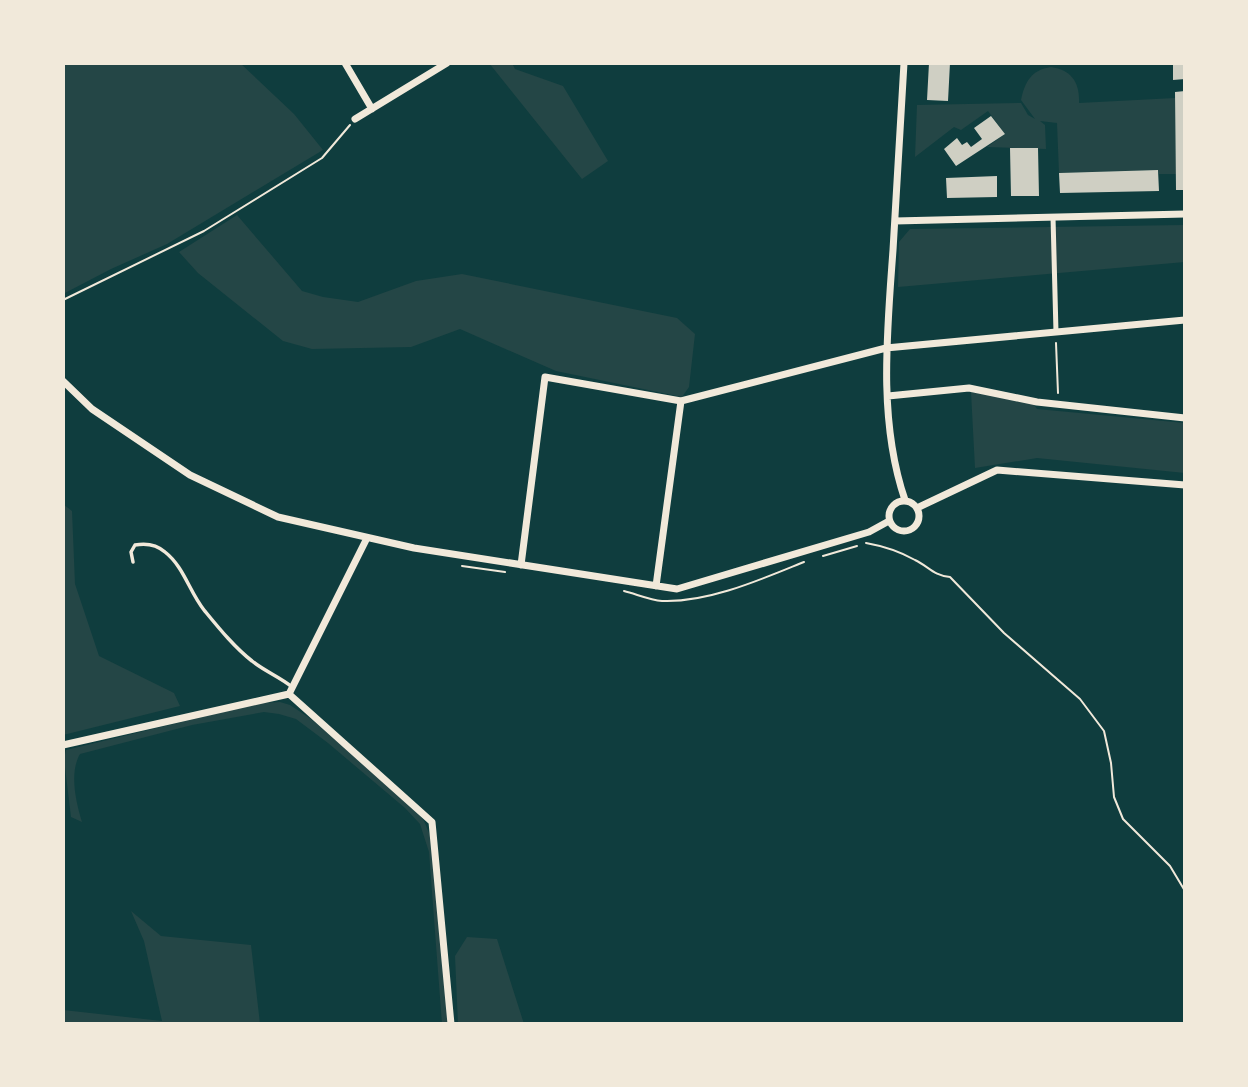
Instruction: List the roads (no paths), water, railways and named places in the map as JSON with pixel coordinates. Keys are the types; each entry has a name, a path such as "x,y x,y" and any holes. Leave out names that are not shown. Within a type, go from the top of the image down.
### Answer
{"street":[{"path":"345,63 372,108"},
{"path":"355,119 447,63"},
{"path":"904,63 886,348 888,397 897,466 905,500 917,508"},
{"path":"895,220 1185,214"},
{"path":"1053,217 1056,332"},
{"path":"521,565 545,377 681,401 886,348 1185,320"},
{"path":"63,381 92,409 190,475 278,517 367,538 521,565 677,589 869,532 890,521"},
{"path":"888,397 970,388 1059,405 1185,418"},
{"path":"656,586 681,401"},
{"path":"917,508 997,470 1185,485"},
{"path":"905,500 892,506 889,511 890,521 896,529 910,530 918,523 917,508"},
{"path":"63,746 290,691 367,538"},
{"path":"290,691 432,822 451,1024"}],"lane":[{"path":"133,562 131,552 135,545 156,546 165,551 184,573 201,607 253,662 290,691"}]}
